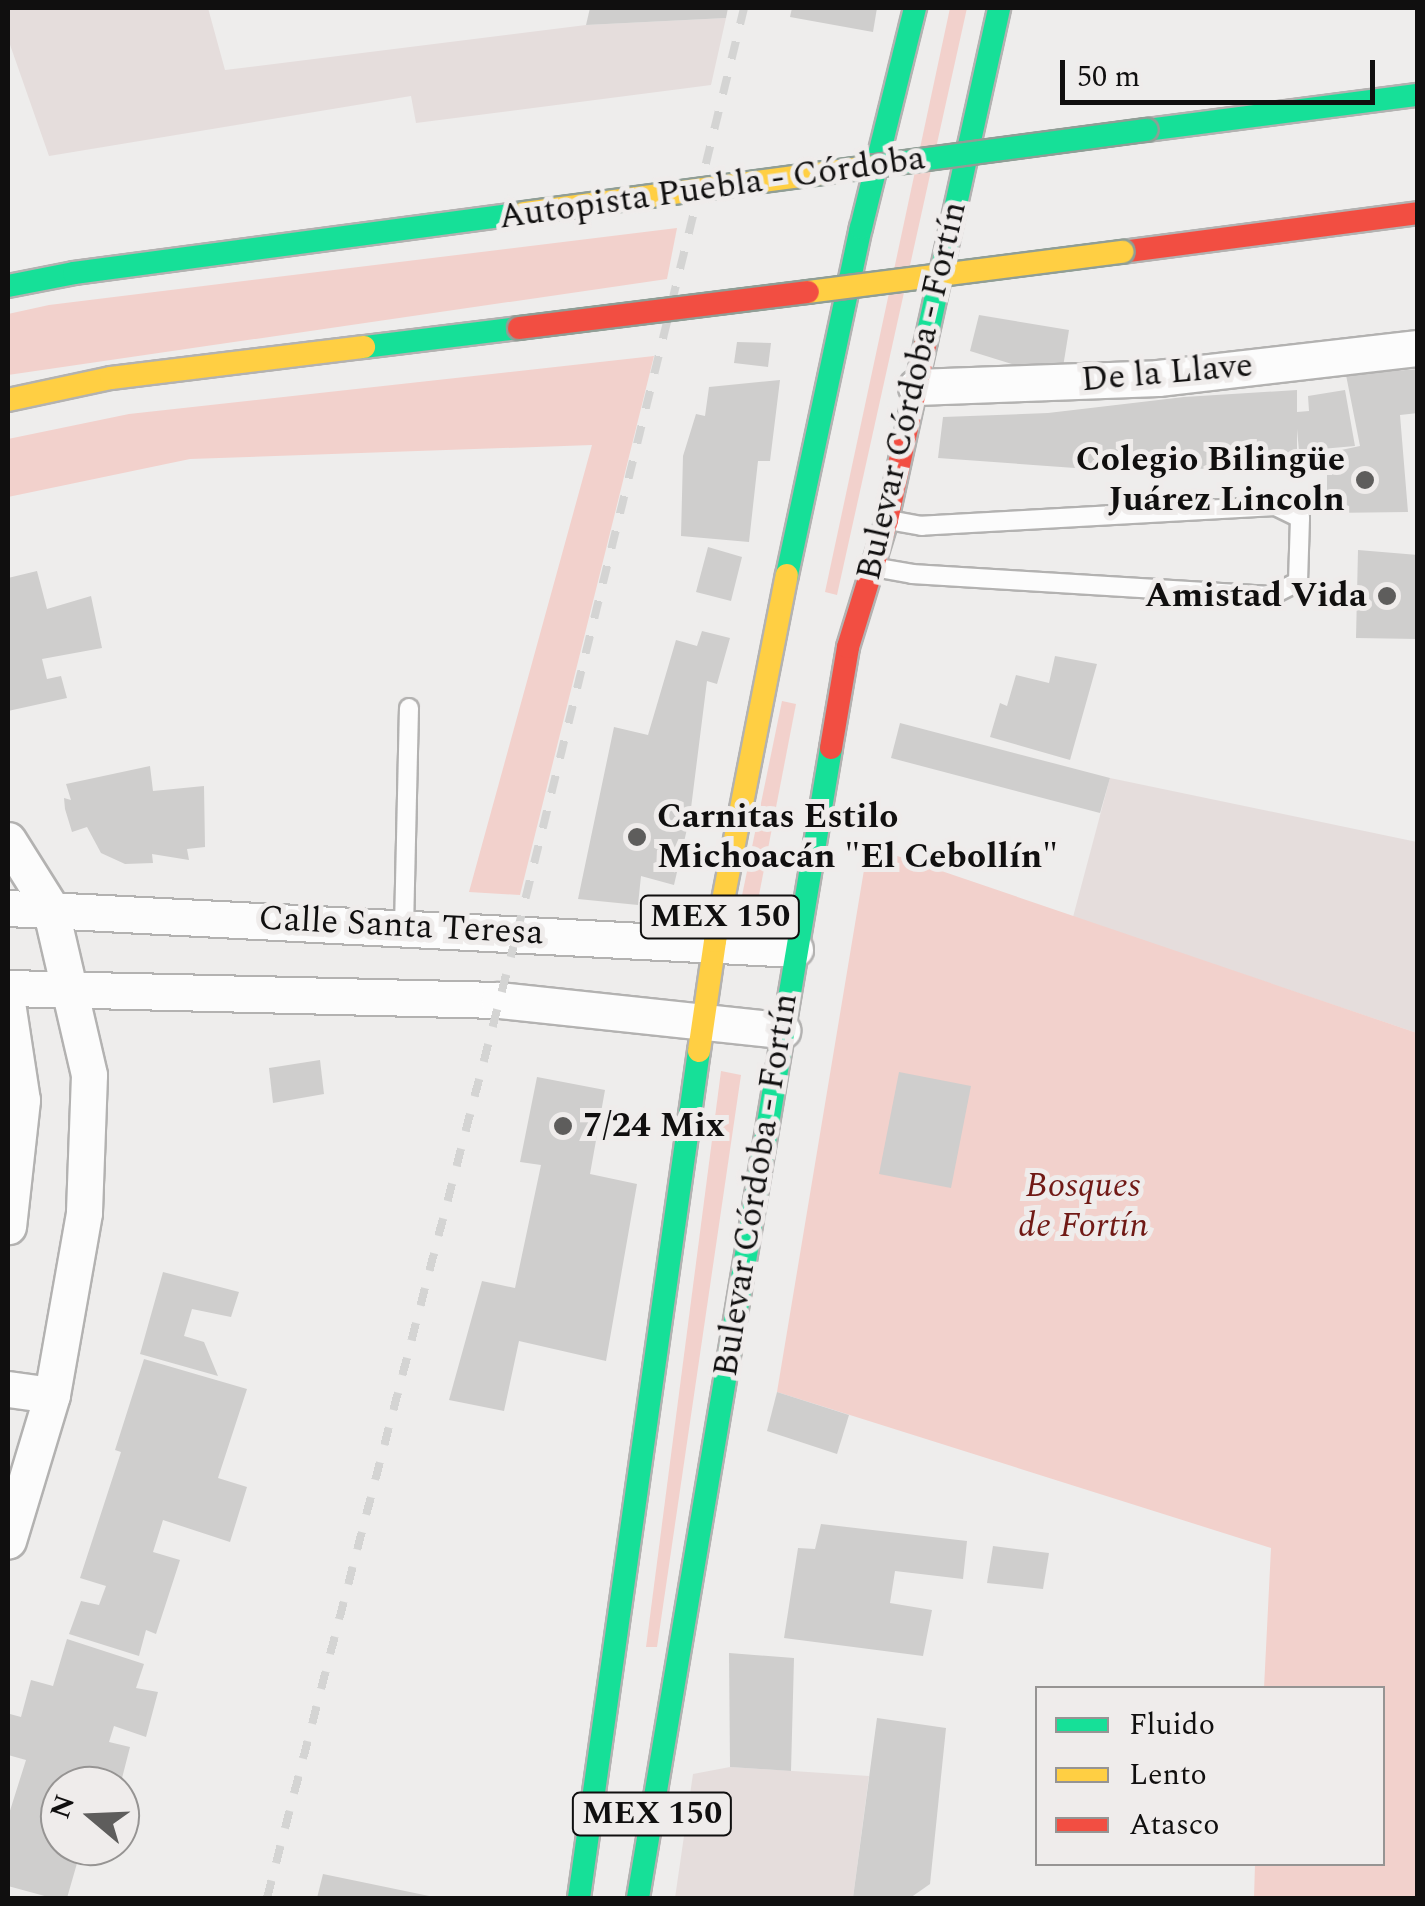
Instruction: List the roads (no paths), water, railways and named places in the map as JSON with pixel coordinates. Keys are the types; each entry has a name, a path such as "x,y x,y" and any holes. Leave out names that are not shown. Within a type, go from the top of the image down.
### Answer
{"main road":[{"name":"Bulevar Córdoba - Fortín","path":"579,1898 715,942 784,636 861,228 915,8"},
{"name":"Bulevar Córdoba - Fortín","path":"638,1898 782,1030 839,646 873,567 887,520 999,8"},
{"name":"Autopista Puebla - Córdoba","path":"8,286 74,273 1418,96"},
{"path":"8,400 110,378 1418,213"}],"street":[{"name":"De la Llave","path":"916,387 1158,378 1418,348"},
{"path":"8,840 50,907 72,988 89,1075 84,1213 52,1395 8,1542"},
{"name":"Calle Santa Teresa","path":"8,908 50,907 795,948"},
{"name":"Calle Santa Teresa","path":"8,988 499,1000 782,1030"},
{"path":"8,1009 22,1100 8,1226"},
{"path":"8,1389 52,1395"}],"lane":[{"path":"873,567 912,574 1270,596 1298,582 1300,518 1275,506 922,526 887,520"},
{"path":"404,928 409,708"}],"railway":[{"path":"267,1898 517,933 744,8"}],"place":[{"name":"Colegio Bilingüe Juárez Lincoln","path":"1365,480"},
{"name":"Amistad Vida","path":"1387,596"},
{"name":"Carnitas Estilo Michoacán \"El Cebollín\"","path":"637,837"},
{"name":"7/24 Mix","path":"563,1126"}],"park label":[{"name":"Bosques de Fortín","path":"1083,1206"}]}
